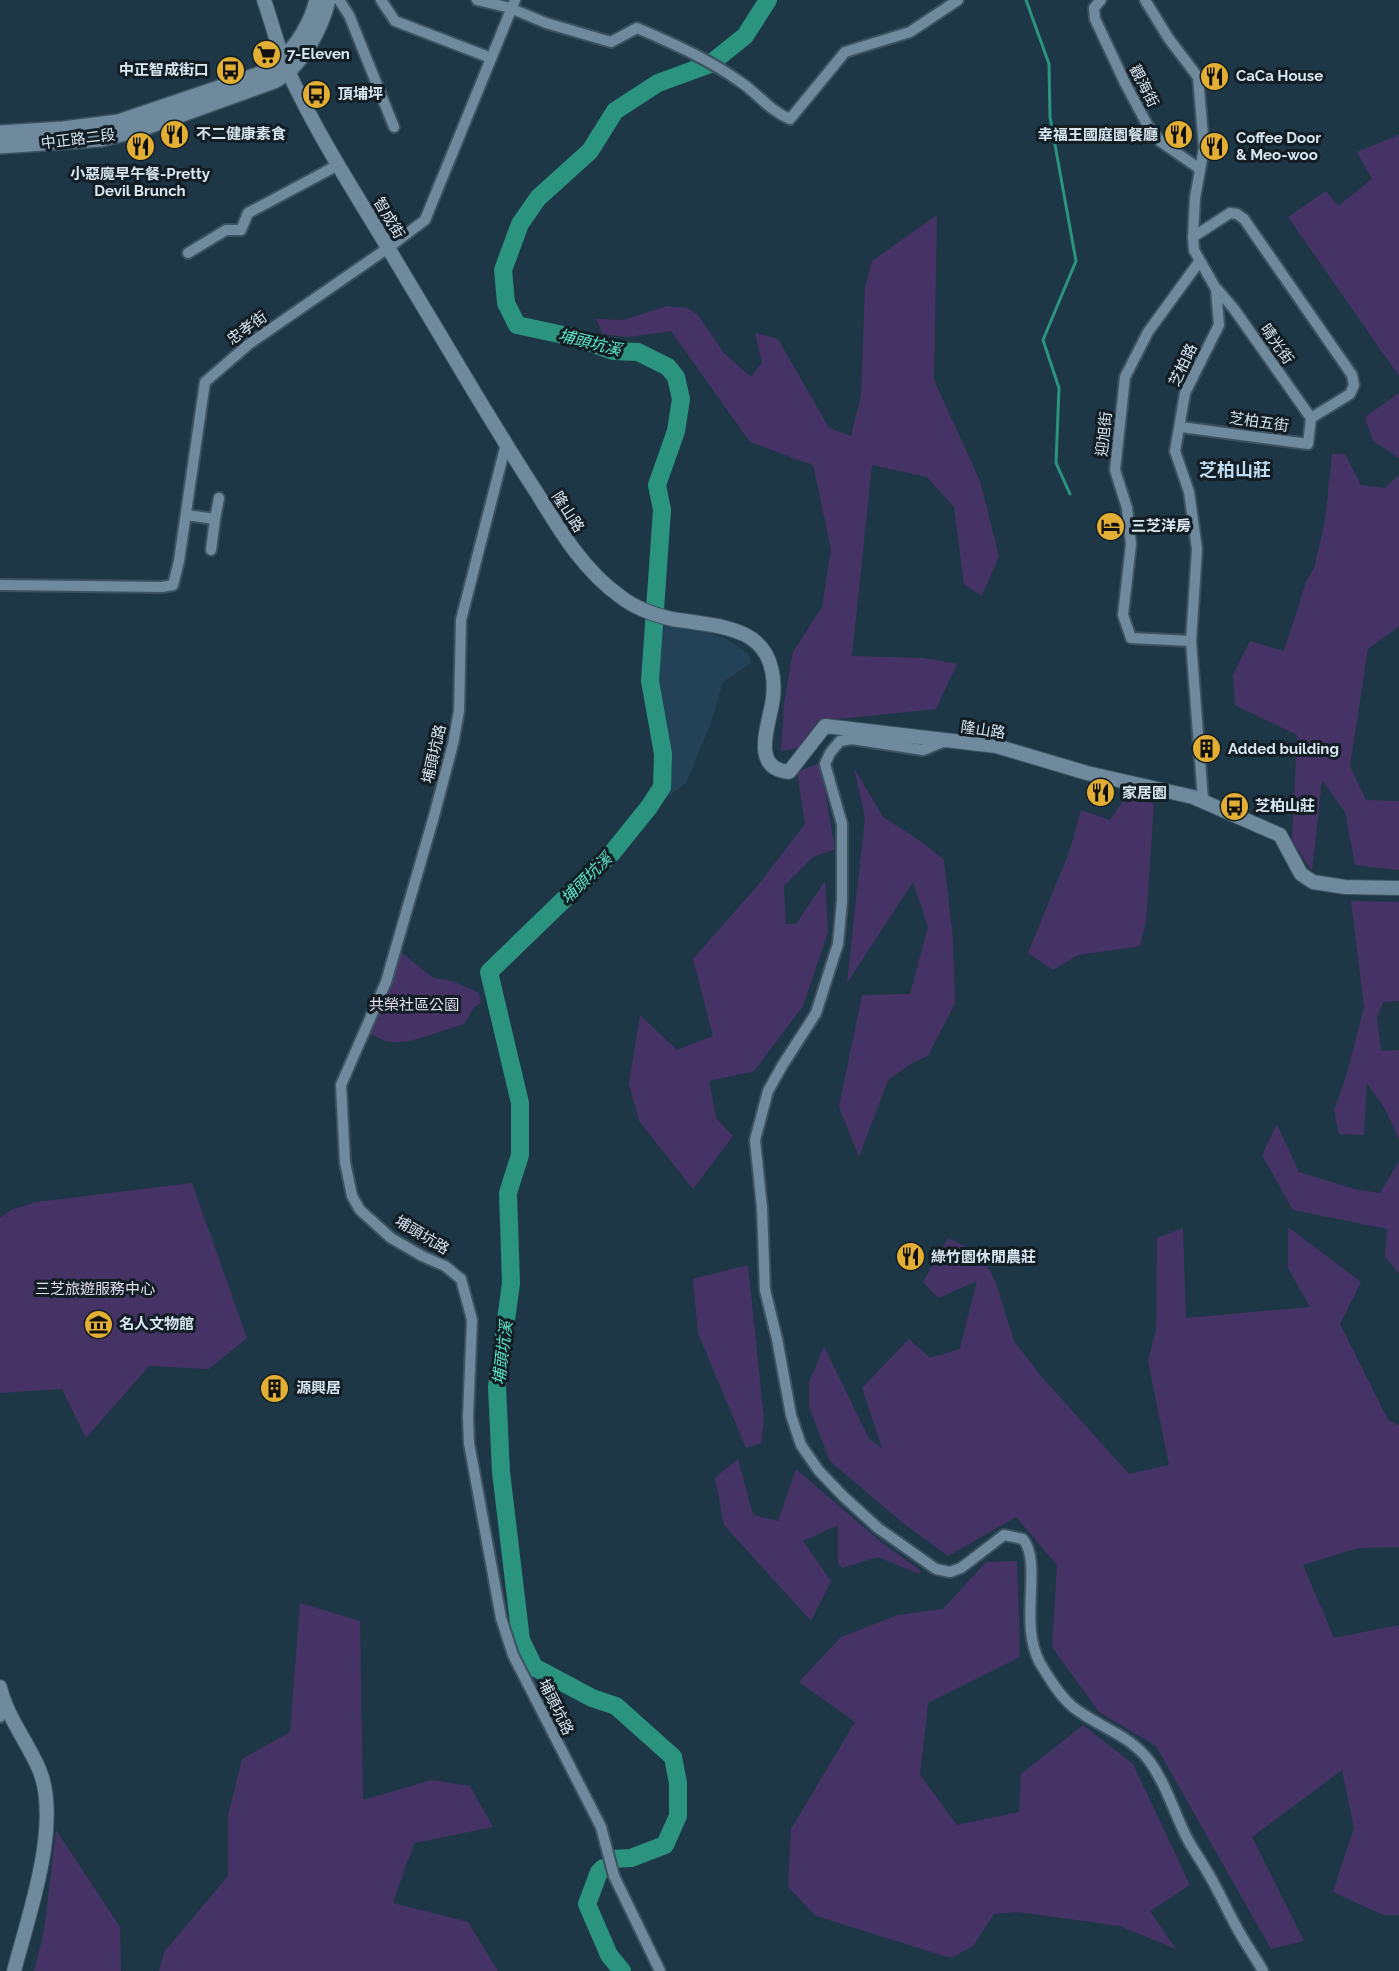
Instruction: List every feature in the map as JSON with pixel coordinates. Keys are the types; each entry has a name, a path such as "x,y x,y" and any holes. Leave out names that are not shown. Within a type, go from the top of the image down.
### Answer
{"main road":[{"path":"286,65 305,31 317,0"},
{"path":"286,65 318,30 328,0"},
{"name":"中正路二段","path":"0,133 63,129 126,120 286,65"},
{"name":"中正路二段","path":"0,146 101,139 138,130 274,81 286,65"}],"street":[{"name":"智成街","path":"264,0 286,65 338,165 506,444"},
{"path":"339,0 349,15 394,127"},
{"path":"381,0 395,21 491,58"},
{"path":"477,0 513,4 546,23 611,42 637,28 670,42 739,80 759,96 765,104 790,119 845,52 910,32 958,0"},
{"name":"觀海街","path":"1101,0 1094,8 1095,19 1148,126 1161,142 1200,169"},
{"name":"芝柏路","path":"1145,0 1169,39 1198,77 1204,148 1195,198 1192,237 1199,262 1216,289 1219,325 1185,393 1176,450 1190,492 1197,549 1191,641 1203,800"},
{"name":"忠孝街","path":"0,585 162,587 173,585 179,561 205,382 249,344 425,220 513,4"},
{"path":"188,253 226,230 241,230 248,213 338,165"},
{"path":"1192,237 1230,213 1237,214 1244,219 1352,375 1354,385 1350,394 1311,418"},
{"name":"迎旭街","path":"1191,641 1131,638 1123,615 1131,544 1127,508 1115,470 1125,377 1148,332 1199,262"},
{"name":"晴光街","path":"1216,289 1234,309 1311,418"},
{"name":"芝柏五街","path":"1181,427 1308,444 1311,418"},
{"name":"隆山路","path":"506,444 580,560 621,597 643,609 669,618 744,634 756,641 766,654 774,677 765,753 768,764 776,771 789,772 825,726 996,746 1087,773 1203,800 1280,835 1301,874 1313,882 1345,887 1399,888"},
{"name":"埔頭坑路","path":"506,444 461,620 459,711 448,764 386,982 341,1085 345,1162 352,1196 360,1210 391,1238 445,1266 461,1280 472,1320 469,1443 501,1618 513,1655 601,1827 614,1876 660,1971"},
{"path":"211,550 219,498"},
{"path":"186,515 215,519"},
{"path":"945,741 923,750 863,741 840,741 830,753 825,764 842,824 842,901 838,944 816,1013 768,1091 754,1140 762,1208 765,1290 791,1415 801,1445 819,1471 878,1528 936,1569 950,1572 961,1568 1004,1535 1023,1539 1028,1545 1030,1558 1029,1626 1032,1644 1039,1661 1059,1692 1073,1706 1131,1743 1151,1764 1186,1837 1263,1971"},
{"path":"0,1687 40,1771 46,1805 45,1838 38,1881 14,1971"},
{"path":"0,1717 6,1702"}],"shaded area":[{"path":"661,620 690,625 726,639 748,653 751,663 723,682 711,723 686,783 662,801 658,798 664,783 666,761 656,697 655,660"}],"green space":[{"path":"1399,135 1399,376 1288,217 1326,191 1338,206 1372,179 1357,152"},
{"path":"937,215 934,380 980,481 999,556 982,596 964,584 954,507 927,477 872,465 852,656 923,658 957,664 936,709 818,721 798,748 781,751 784,703 793,652 822,607 831,549 813,465 750,442 671,331 628,337 603,334 596,319 623,320 668,306 687,308 698,315 724,353 751,377 762,363 755,333 778,339 829,428 851,436 861,395 865,288 872,261"},
{"path":"1399,393 1399,458 1373,441 1365,417"},
{"path":"1332,454 1345,454 1361,485 1385,488 1399,475 1399,626 1368,649 1350,766 1366,800 1399,801 1399,870 1355,865 1345,812 1322,780 1312,871 1292,841 1297,735 1235,705 1233,675 1250,641 1284,651 1306,582 1314,568 1325,521"},
{"path":"820,763 835,849 813,857 784,886 786,924 796,924 825,881 828,932 803,1006 754,1071 709,1081 716,1118 733,1136 693,1189 639,1121 629,1084 640,1015 677,1050 713,1036 693,959 759,884 805,824 797,772"},
{"path":"854,768 883,817 919,840 944,860 953,940 955,1003 928,1056 912,1063 888,1080 859,1157 839,1107 862,995 910,994 928,927 913,882 847,983 865,818"},
{"path":"1128,794 1154,804 1146,922 1140,946 1078,955 1053,970 1028,953 1070,850 1081,810 1110,820"},
{"path":"1351,901 1399,902 1399,1001 1383,1002 1377,1017 1381,1051 1399,1050 1399,1139 1385,1109 1367,1083 1364,1135 1339,1134 1334,1110 1346,1077 1364,1007"},
{"name":"共榮社區公園","path":"401,952 433,978 452,981 479,993 481,1003 474,1007 464,1024 417,1039 398,1042 387,1041 368,1033 397,955"},
{"path":"1277,1124 1299,1172 1358,1190 1380,1193 1399,1161 1399,1273 1385,1257 1387,1229 1293,1210 1262,1155"},
{"name":"三芝旅遊服務中心","path":"192,1183 247,1338 209,1369 149,1366 86,1438 62,1389 0,1393 0,1218 11,1210 37,1202"},
{"path":"1288,1227 1361,1282 1340,1324 1388,1420 1399,1425 1399,1547 1358,1548 1303,1565 1334,1638 1399,1625 1399,1915 1383,1915 1333,1892 1354,1828 1342,1770 1252,1837 1304,1941 1271,1949 1156,1746 1099,1712 1052,1647 1057,1565 1016,1517 948,1556 904,1524 830,1461 809,1407 809,1383 824,1346 869,1439 882,1448 862,1388 909,1339 930,1358 960,1349 977,1281 938,1298 923,1282 948,1238 982,1255 996,1283 1014,1341 1041,1376 1129,1474 1169,1465 1148,1361 1156,1330 1157,1238 1183,1228 1186,1318 1310,1307 1288,1268"},
{"path":"748,1265 764,1419 761,1443 746,1448 698,1333 693,1279"},
{"path":"738,1459 753,1515 778,1521 796,1469 881,1542 920,1570 920,1574 878,1557 842,1568 838,1563 838,1525 803,1541 831,1581 811,1621 724,1525 715,1478"},
{"path":"1017,1561 1020,1657 928,1703 920,1775 957,1825 1019,1812 1021,1774 1083,1725 1133,1764 1190,1885 1150,1911 1176,1949 1120,1926 1018,1912 994,1914 973,1946 951,1958 816,1916 788,1887 791,1829 855,1722 799,1682 841,1637 898,1615 943,1609 986,1562"},
{"path":"300,1603 360,1621 363,1800 432,1780 470,1786 493,1827 414,1843 393,1903 468,1922 498,1971 159,1971 164,1952 228,1876 228,1816 242,1759 290,1732"},
{"path":"56,1830 120,1927 121,1971 34,1971 44,1931"}],"waterway":[{"name":"埔頭坑溪","path":"612,1859 631,1858 665,1845 678,1816 678,1783 673,1757 616,1706 592,1698 534,1667 521,1640 501,1472 497,1387 511,1283 508,1193 520,1155 520,1103 489,972 612,853 662,787 663,754 650,681 662,510 657,485 676,431 681,399 676,377 668,367 638,352 613,351 577,338 517,325 506,303 503,270 520,224 538,198 590,151 615,111 658,83 710,64 745,36 768,0"},
{"path":"1026,0 1049,64 1050,117 1076,261 1043,340 1059,388 1056,463 1070,494"},
{"name":"埔頭坑溪","path":"603,1868 599,1872 587,1904 609,1955 622,1971"}],"place":[{"name":"7-Eleven","path":"266,54"},
{"name":"中正智成街口","path":"230,70"},
{"name":"CaCa House","path":"1215,76"},
{"name":"頂埔坪","path":"317,94"},
{"name":"不二健康素食","path":"175,134"},
{"name":"幸福王國庭園餐廳","path":"1179,135"},
{"name":"小惡魔早午餐-Pretty Devil Brunch","path":"140,147"},
{"name":"Coffee Door & Meo-woo","path":"1215,147"},
{"name":"三芝洋房","path":"1110,526"},
{"name":"Added building","path":"1207,749"},
{"name":"家居園","path":"1101,793"},
{"name":"芝柏山莊","path":"1234,806"},
{"name":"綠竹園休閒農莊","path":"910,1257"},
{"name":"名人文物館","path":"98,1324"},
{"name":"源興居","path":"275,1388"}],"district":[{"name":"芝柏山莊","path":"1235,470"}]}
